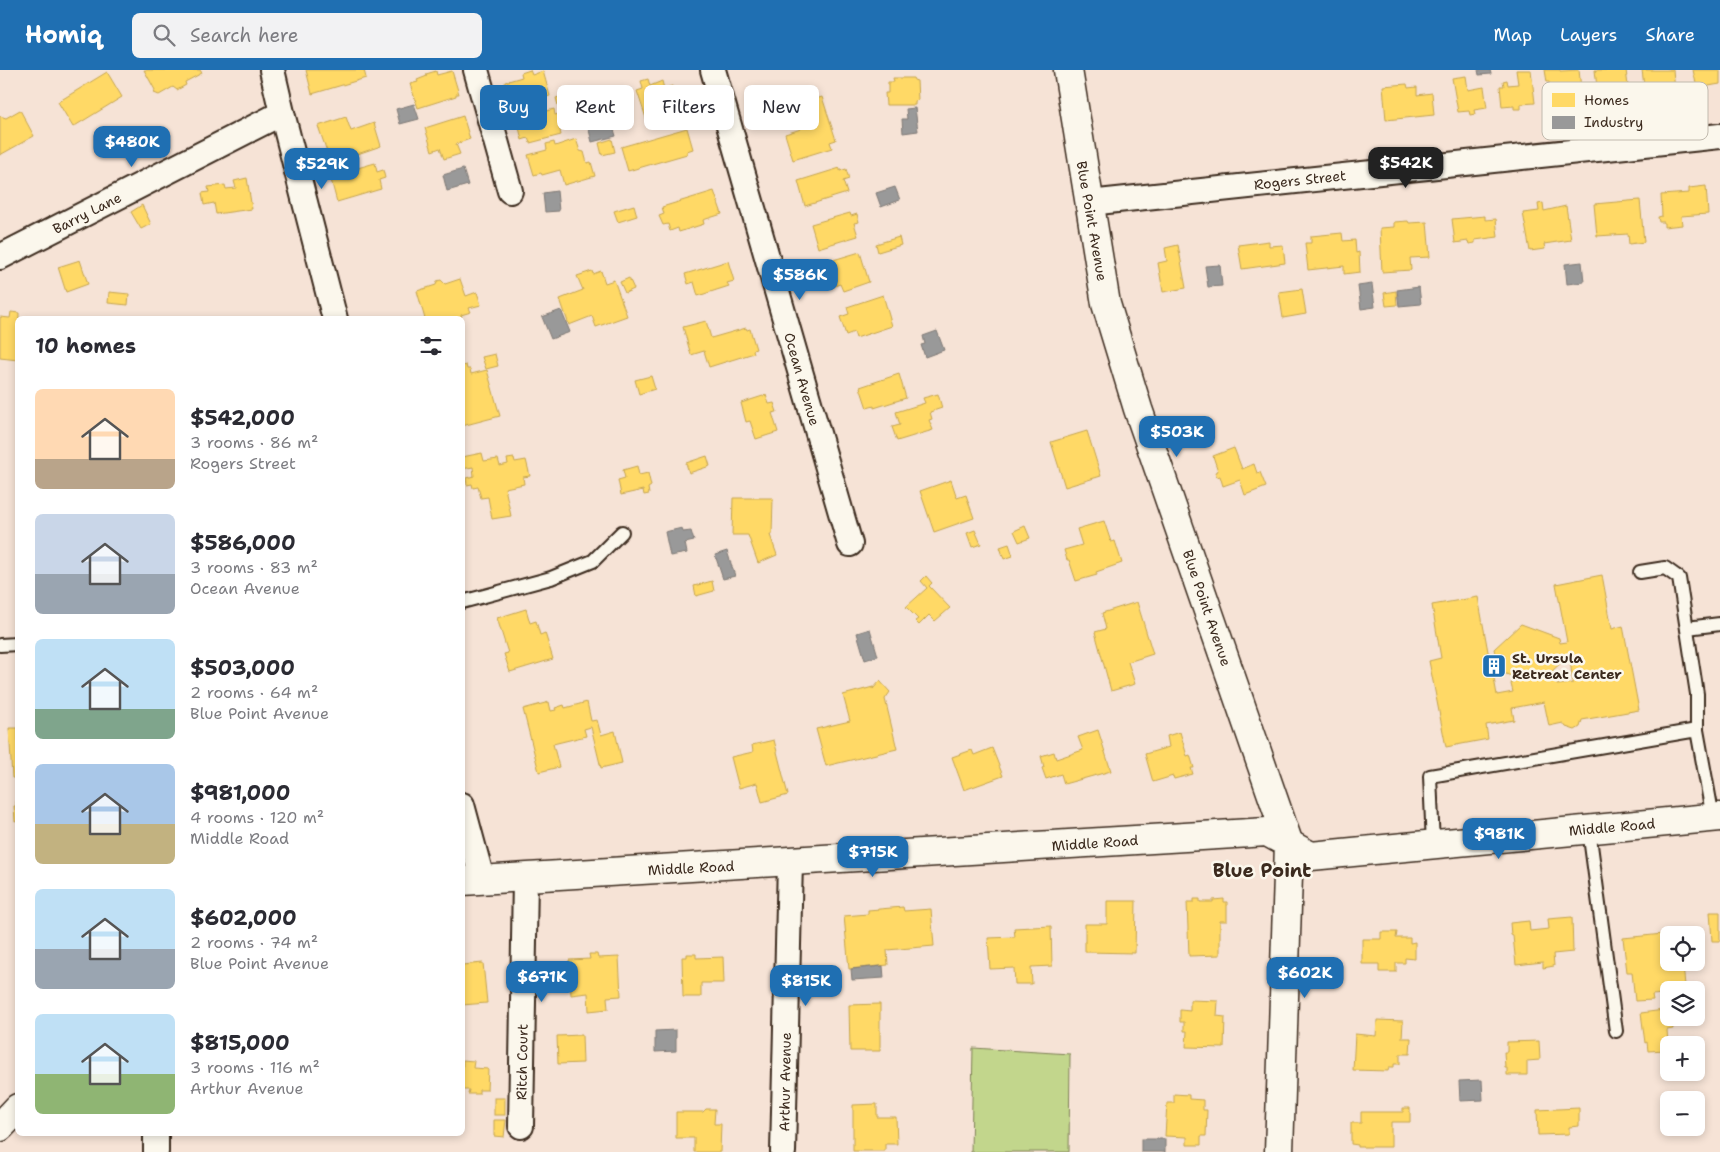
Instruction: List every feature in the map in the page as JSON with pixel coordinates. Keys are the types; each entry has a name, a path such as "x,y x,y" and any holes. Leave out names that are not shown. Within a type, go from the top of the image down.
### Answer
{"main road":[{"name":"Blue Point Avenue","path":"1068,70 1106,304 1135,400 1289,844 1278,1152"},
{"name":"Middle Road","path":"472,880 1267,832 1311,856 1717,817"},
{"path":"0,1127 15,1111"}],"street":[{"path":"272,70 334,316"},
{"path":"476,70 510,191"},
{"name":"Ocean Avenue","path":"713,70 850,544"},
{"name":"Barry Lane","path":"0,258 282,113"},
{"name":"Rogers Street","path":"1089,202 1682,140"},
{"path":"465,828 472,880"},
{"name":"Arthur Avenue","path":"783,1152 790,862"},
{"name":"Ritch Court","path":"521,1126 524,878"},
{"path":"156,1136 156,1152"}],"lane":[{"path":"465,601 551,578 593,561 622,532"},
{"path":"1640,572 1665,568 1679,578 1697,694 1697,730 1717,817"},
{"path":"1687,628 1720,624"},
{"path":"0,645 15,644"},
{"path":"1433,845 1430,776 1697,730"},
{"path":"1589,830 1616,1032"}],"green space":[{"path":"973,1048 1070,1054 1069,1152 971,1152"}],"building: Homes":[{"path":"144,70 200,70 202,73 185,82 186,85 177,90 173,87 159,95 154,93 155,90"},
{"path":"306,70 364,70 366,78 312,94"},
{"path":"530,70 532,75 543,71 547,85 506,85 505,82 522,77 521,73"},
{"path":"1516,70 1531,70 1535,103 1521,104 1521,109 1514,109 1514,106 1502,107 1500,86 1504,86 1503,81 1507,80 1508,85 1518,84"},
{"path":"1545,70 1579,70 1580,82 1547,82"},
{"path":"1595,70 1626,70 1628,82 1596,82"},
{"path":"1642,70 1673,70 1674,82 1644,82"},
{"path":"1693,70 1720,70 1720,84 1708,86 1708,82 1696,82"},
{"path":"436,71 437,75 452,71 459,94 418,108 410,84 418,82 417,80 427,76 426,74"},
{"path":"107,72 122,97 73,127 58,102"},
{"path":"1466,76 1468,90 1484,87 1487,108 1474,110 1475,114 1470,115 1469,111 1458,112 1452,78"},
{"path":"893,78 913,78 917,81 918,100 915,101 915,105 886,105 885,93 888,93 888,82 894,82"},
{"path":"648,79 650,85 644,85 644,112 637,91 643,89 641,81"},
{"path":"662,81 663,85 652,85"},
{"path":"1407,84 1408,88 1417,87 1417,95 1432,93 1434,115 1386,120 1383,86"},
{"path":"547,85 550,96 547,97"},
{"path":"822,97 836,140 830,142 832,148 793,160 785,134 798,130 819,130 819,98"},
{"path":"554,109 555,115 557,114 557,130 560,130 561,135 530,143 528,138 522,140 520,130 547,130 547,111"},
{"path":"20,110 34,136 0,155 0,116 6,118"},
{"path":"463,116 470,139 456,144 460,154 444,159 440,148 432,151 425,128"},
{"path":"346,117 351,131 374,123 381,146 331,163 318,126"},
{"path":"680,130 688,130 693,149 687,151 687,154 628,171 621,147"},
{"path":"576,139 580,151 584,152 587,163 591,162 595,176 564,185 560,170 542,175 541,173 534,175 528,155 547,150 546,144 554,142 555,146"},
{"path":"612,139 615,152 602,155 599,143"},
{"path":"375,163 377,172 383,170 385,178 379,180 381,189 337,202 330,176"},
{"path":"840,168 840,171 846,169 849,179 843,181 847,193 805,206 798,181"},
{"path":"247,178 252,209 216,214 214,203 204,205 202,193 209,192 208,187 225,185 226,189 236,188 234,181"},
{"path":"1706,186 1708,214 1681,216 1682,225 1664,227 1664,222 1659,222 1658,217 1662,216 1661,195 1689,193 1689,188"},
{"path":"714,191 722,214 703,220 704,224 679,232 678,228 670,231 668,224 663,225 659,216 664,214 662,207"},
{"path":"1640,200 1644,242 1629,244 1628,234 1597,236 1594,204"},
{"path":"1543,203 1544,211 1566,206 1571,240 1544,244 1545,249 1530,251 1523,213 1539,211 1538,204"},
{"path":"142,205 151,224 141,229 131,212"},
{"path":"634,205 637,216 618,222 614,211"},
{"path":"850,213 851,216 857,214 859,222 854,223 858,236 818,248 811,224"},
{"path":"1485,216 1485,220 1496,219 1498,237 1475,240 1475,243 1469,244 1468,241 1455,243 1452,219"},
{"path":"1408,221 1409,223 1427,222 1430,257 1410,258 1411,270 1382,272 1380,228 1394,227 1394,222"},
{"path":"1342,233 1343,241 1355,240 1356,253 1359,252 1360,272 1344,274 1344,266 1308,270 1305,243 1311,243 1311,236"},
{"path":"899,237 901,245 878,252 876,244"},
{"path":"1269,241 1269,246 1283,245 1285,263 1242,269 1238,245"},
{"path":"1178,245 1186,288 1163,292 1158,263 1167,261 1165,248"},
{"path":"860,252 869,282 843,291 840,284 832,287 827,270 835,267 833,260"},
{"path":"80,260 88,284 66,292 58,267"},
{"path":"728,261 734,281 727,283 729,286 698,296 694,282 688,284 685,274"},
{"path":"592,271 593,274 601,271 605,283 614,280 627,316 596,327 592,316 569,325 560,299 583,290 577,276"},
{"path":"629,278 634,289 625,293 620,282"},
{"path":"460,279 466,296 477,292 481,305 469,308 471,312 461,316 424,316 417,291 436,285 437,281 441,280 445,284"},
{"path":"1302,289 1306,314 1283,318 1279,292"},
{"path":"1396,291 1397,305 1386,306 1384,293"},
{"path":"109,292 129,294 128,305 108,303"},
{"path":"883,295 892,326 856,338 854,332 846,335 840,317 849,314 847,307"},
{"path":"11,312 19,313 19,316 15,316 15,360 0,358 0,317 10,318"},
{"path":"706,321 711,338 746,328 747,330 750,329 756,349 753,350 754,353 709,367 704,351 691,355 683,327"},
{"path":"495,354 498,366 486,369 482,357"},
{"path":"465,365 467,369 470,369 471,374 487,370 500,416 465,425"},
{"path":"899,374 906,398 874,408 874,406 867,408 860,387"},
{"path":"651,376 655,389 639,394 635,380"},
{"path":"938,394 942,408 930,412 932,419 929,420 933,430 897,441 892,427 900,425 896,412 925,403 923,398"},
{"path":"766,395 769,404 774,403 777,412 772,413 778,432 756,439 750,421 746,422 741,403"},
{"path":"1087,431 1101,476 1065,487 1051,442"},
{"path":"1234,448 1242,469 1254,464 1257,473 1260,472 1266,487 1245,495 1240,480 1223,486 1220,476 1217,477 1215,472 1218,471 1213,456"},
{"path":"482,453 484,461 498,459 500,466 508,464 507,459 514,458 515,462 526,460 530,476 523,477 524,484 505,488 511,516 492,519 488,497 481,498 478,487 473,488 472,484 467,485 466,478 474,476 473,467 465,468 465,456"},
{"path":"707,456 710,466 689,473 686,463"},
{"path":"637,466 639,475 648,473 651,486 648,488 649,494 644,495 643,490 621,495 618,480 625,478 623,470"},
{"path":"951,480 957,498 966,495 974,518 934,532 920,491"},
{"path":"733,498 773,498 772,535 770,535 777,555 758,563 748,535 732,535"},
{"path":"1104,521 1111,542 1115,541 1122,563 1096,572 1097,575 1076,581 1064,550 1082,545 1077,529"},
{"path":"1025,526 1030,538 1019,542 1014,531"},
{"path":"975,530 981,544 972,547 967,533"},
{"path":"1009,544 1013,556 1004,559 1000,547"},
{"name":"St. Ursula Retreat Center","path":"1602,575 1612,629 1623,626 1639,710 1582,720 1580,727 1575,730 1566,727 1563,723 1549,726 1544,702 1512,708 1514,720 1486,725 1488,739 1446,747 1429,661 1441,658 1432,605 1478,597 1489,657 1496,656 1494,649 1521,624 1559,638 1560,643 1567,642 1556,584","holes":["1570,660 1573,683 1557,685 1555,673 1551,672 1563,661","1498,671 1514,677 1511,684 1513,692 1497,695 1493,673"]},
{"path":"926,576 932,583 929,586 950,608 935,621 929,615 919,625 915,621 918,619 906,607 927,588 921,581"},
{"path":"712,581 714,591 696,596 694,586"},
{"path":"1137,602 1153,654 1128,662 1135,684 1111,691 1095,632 1106,629 1102,613"},
{"path":"526,609 530,623 536,621 540,635 545,633 553,659 510,672 504,654 508,653 497,618"},
{"path":"880,681 890,692 885,699 897,749 826,766 816,729 850,721 843,695 873,687 873,689"},
{"path":"549,702 551,711 564,705 565,708 587,702 591,721 597,720 601,735 615,731 622,763 601,768 591,727 584,729 586,736 553,744 559,767 539,772 523,709"},
{"path":"9,728 15,728 15,778 12,778"},
{"path":"1098,730 1111,771 1064,784 1061,774 1046,779 1042,768 1044,767 1041,756 1054,752 1056,759 1083,750 1078,737"},
{"path":"1180,732 1187,756 1190,755 1194,768 1191,768 1193,774 1174,779 1173,776 1153,782 1145,754 1169,747 1167,736"},
{"path":"774,740 788,795 762,802 757,783 739,788 731,757 753,752 752,745"},
{"path":"992,748 1003,776 964,790 952,757 972,750 974,755"},
{"path":"1194,899 1200,899 1200,902 1213,902 1213,900 1224,899 1224,902 1227,902 1227,921 1220,921 1220,955 1189,956 1187,902 1194,902"},
{"path":"1107,901 1136,901 1135,953 1085,952 1085,924 1107,924"},
{"path":"903,907 904,911 931,909 934,946 887,950 888,965 849,969 844,916 868,914 868,910"},
{"path":"1710,912 1720,912 1720,941 1712,941"},
{"path":"1572,917 1573,952 1553,954 1554,966 1543,968 1543,962 1516,965 1510,923 1529,921 1530,931 1549,929 1548,919"},
{"path":"1051,926 1052,966 1031,967 1032,984 1015,984 1014,968 990,969 988,938 1015,937 1014,928"},
{"path":"1381,932 1397,932 1396,938 1410,938 1410,943 1415,942 1415,959 1405,958 1405,963 1396,963 1396,972 1379,972 1379,964 1362,964 1362,939 1381,939"},
{"path":"1660,934 1660,971 1684,971 1685,981 1660,981 1660,994 1652,995 1653,1000 1635,1001 1632,972 1627,972 1623,938"},
{"path":"589,954 597,954 598,958 619,957 621,996 607,997 608,1009 589,1011 588,993 571,995 569,960 590,959"},
{"path":"687,954 696,954 696,958 723,957 724,983 701,983 701,997 683,997 682,957 687,957"},
{"path":"483,963 487,1003 465,1005 465,965"},
{"path":"1190,1000 1218,1001 1217,1016 1225,1017 1224,1048 1186,1047 1187,1031 1184,1031 1184,1022 1180,1022 1180,1010 1190,1011"},
{"path":"880,1004 880,1051 850,1051 849,1005"},
{"path":"1660,1011 1660,1026 1672,1026 1673,1029 1667,1030 1667,1036 1660,1036 1660,1050 1648,1051 1647,1042 1645,1043 1641,1013"},
{"path":"1377,1020 1403,1021 1402,1038 1411,1038 1410,1054 1400,1054 1400,1064 1394,1064 1394,1067 1389,1067 1388,1071 1353,1070 1355,1034 1376,1036"},
{"path":"582,1035 583,1063 558,1064 557,1036"},
{"path":"1539,1041 1540,1060 1527,1061 1527,1075 1507,1075 1504,1052 1507,1052 1507,1042"},
{"path":"465,1060 474,1061 473,1068 488,1069 487,1090 479,1090 479,1094 468,1094 469,1090 465,1090"},
{"path":"1174,1094 1189,1095 1189,1099 1203,1100 1203,1110 1207,1110 1206,1136 1201,1136 1201,1145 1187,1145 1187,1137 1165,1136 1167,1103 1174,1103"},
{"path":"494,1098 505,1098 505,1115 494,1115"},
{"path":"877,1104 877,1117 896,1117 897,1144 885,1144 885,1151 853,1151 853,1105"},
{"path":"1403,1108 1410,1108 1410,1122 1391,1122 1391,1147 1358,1147 1358,1145 1351,1144 1351,1123 1361,1123 1361,1112 1403,1112"},
{"path":"1579,1108 1579,1126 1569,1127 1569,1134 1538,1135 1537,1110"},
{"path":"706,1109 715,1109 714,1124 721,1124 720,1152 694,1152 694,1138 676,1138 676,1112 703,1112"},
{"path":"494,1120 506,1120 504,1137 494,1136"}],"building: Industry":[{"path":"1478,70 1490,70 1491,74 1479,75"},
{"path":"414,104 419,119 400,124 396,109"},
{"path":"915,108 918,131 903,133 902,119 907,119 906,109"},
{"path":"589,130 614,130 616,136 592,142"},
{"path":"463,169 468,185 447,191 443,175"},
{"path":"895,187 900,200 881,207 876,193"},
{"path":"557,191 559,211 545,212 543,193"},
{"path":"1582,262 1584,282 1567,284 1565,264"},
{"path":"1220,265 1222,286 1208,287 1205,266"},
{"path":"1372,284 1375,307 1361,309 1358,286"},
{"path":"1419,287 1421,304 1399,306 1397,290"},
{"path":"561,310 570,332 551,339 542,317"},
{"path":"937,331 944,350 925,357 921,345 925,344 923,336"},
{"path":"682,528 683,532 691,531 694,541 685,543 687,553 670,556 665,532"},
{"path":"727,551 735,576 723,579 715,555"},
{"path":"870,629 878,656 865,660 857,633"},
{"path":"883,966 884,978 852,980 851,969"},
{"path":"676,1030 676,1051 655,1052 655,1031"},
{"path":"1482,1080 1483,1100 1460,1101 1459,1081"},
{"path":"1141,1139 1165,1139 1165,1152 1141,1152"}],"place":[{"name":"St. Ursula Retreat Center","path":"1494,666"}],"district":[{"name":"Blue Point","path":"1262,870"}]}
